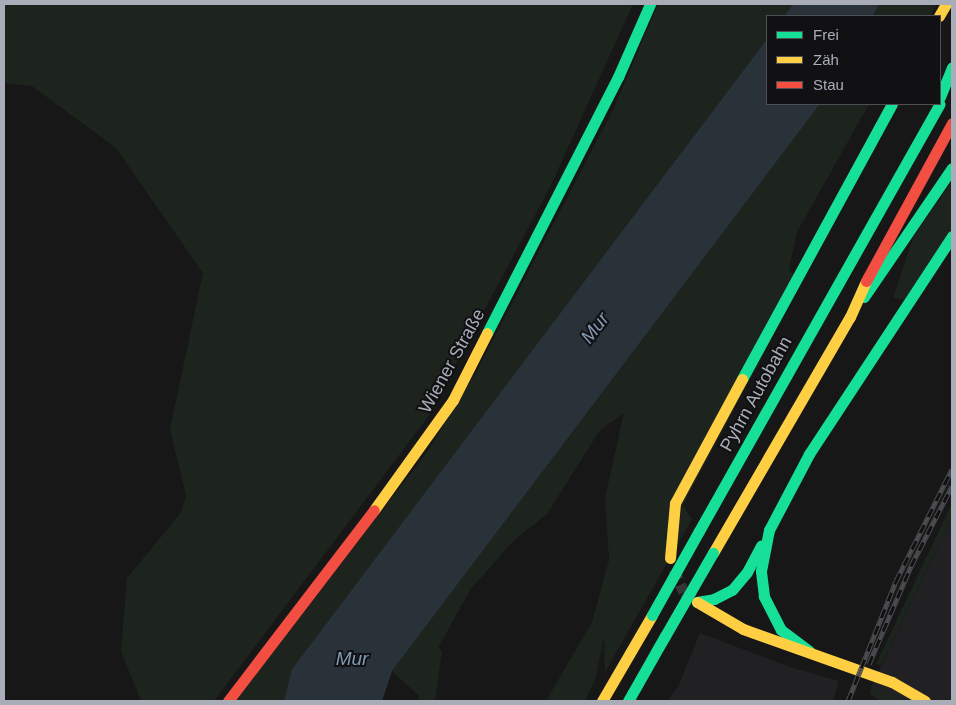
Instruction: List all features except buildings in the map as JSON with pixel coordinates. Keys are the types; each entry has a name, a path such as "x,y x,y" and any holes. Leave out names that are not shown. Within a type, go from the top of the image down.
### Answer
{"main road":[{"name":"Wiener Straße","path":"228,701 410,463 453,400 618,77 650,4"},
{"path":"940,15 946,4"},
{"path":"941,94 952,67"},
{"name":"Pyhrn Autobahn","path":"941,101 952,83"},
{"path":"670,558 669,547 675,502 891,105"},
{"name":"Pyhrn Autobahn","path":"602,701 938,105"},
{"path":"850,316 871,269 952,123"},
{"path":"628,701 850,316 952,168"},
{"path":"922,699 892,682 743,629 715,615 697,602 723,595 741,582 809,454 952,236"},
{"path":"769,530 761,571 764,596 782,630 809,651"}],"shaded area":[{"path":"4,4 633,4 551,185 427,418 214,701 141,701 121,651 127,578 180,514 186,496 170,429 203,273 116,148 32,86 4,83"},
{"path":"658,4 793,4 785,15 766,15 766,40 292,669 284,701 236,701 427,452 476,372 613,110"},
{"path":"879,4 937,4 931,15 874,15"},
{"path":"819,105 868,105 797,232 789,270 802,281 683,505 692,519 605,672 604,637 595,680 585,701 546,701 592,622 609,560 605,498 624,413 600,430 547,514 514,540 470,590 438,648 442,651 435,701 419,701 419,696 392,671"},
{"path":"952,181 952,228 904,300 893,298 913,238"},
{"path":"952,503 952,517 881,665 876,664"},
{"path":"952,517 952,701 907,701 871,687"},
{"path":"700,633 790,667 839,681 833,701 667,701 678,687"},
{"path":"871,687 907,701 881,701 870,694"}],"water":[{"path":"793,4 879,4 874,15 785,15"},
{"name":"Mur","path":"766,40 766,105 819,105 392,671 382,701 284,701 292,669"}],"tunnel":[{"path":"674,569 684,592 693,599"}],"railway":[{"path":"848,701 896,581 952,469"},
{"path":"869,664 911,566 952,486"}],"traffic: fast":[{"path":"487,333 618,77 650,4"},
{"path":"941,94 952,67"},
{"path":"742,379 891,105"},
{"path":"699,531 939,105"},
{"path":"864,297 952,168"},
{"path":"809,651 781,630 764,596 761,571 769,530 809,454 952,236"},
{"path":"652,615 699,531"},
{"path":"697,602 714,599 732,590 747,572 761,546"},
{"path":"665,636 713,553"},
{"path":"628,701 665,636"}],"traffic: slow":[{"path":"940,15 946,4"},
{"path":"713,553 850,317 866,281"},
{"path":"374,510 453,400 487,333"},
{"path":"670,558 675,503 742,379"},
{"path":"697,602 743,629 892,682 925,701"},
{"path":"602,701 652,615"}],"traffic: jam":[{"path":"866,281 952,123"},
{"path":"228,701 374,510"}]}
